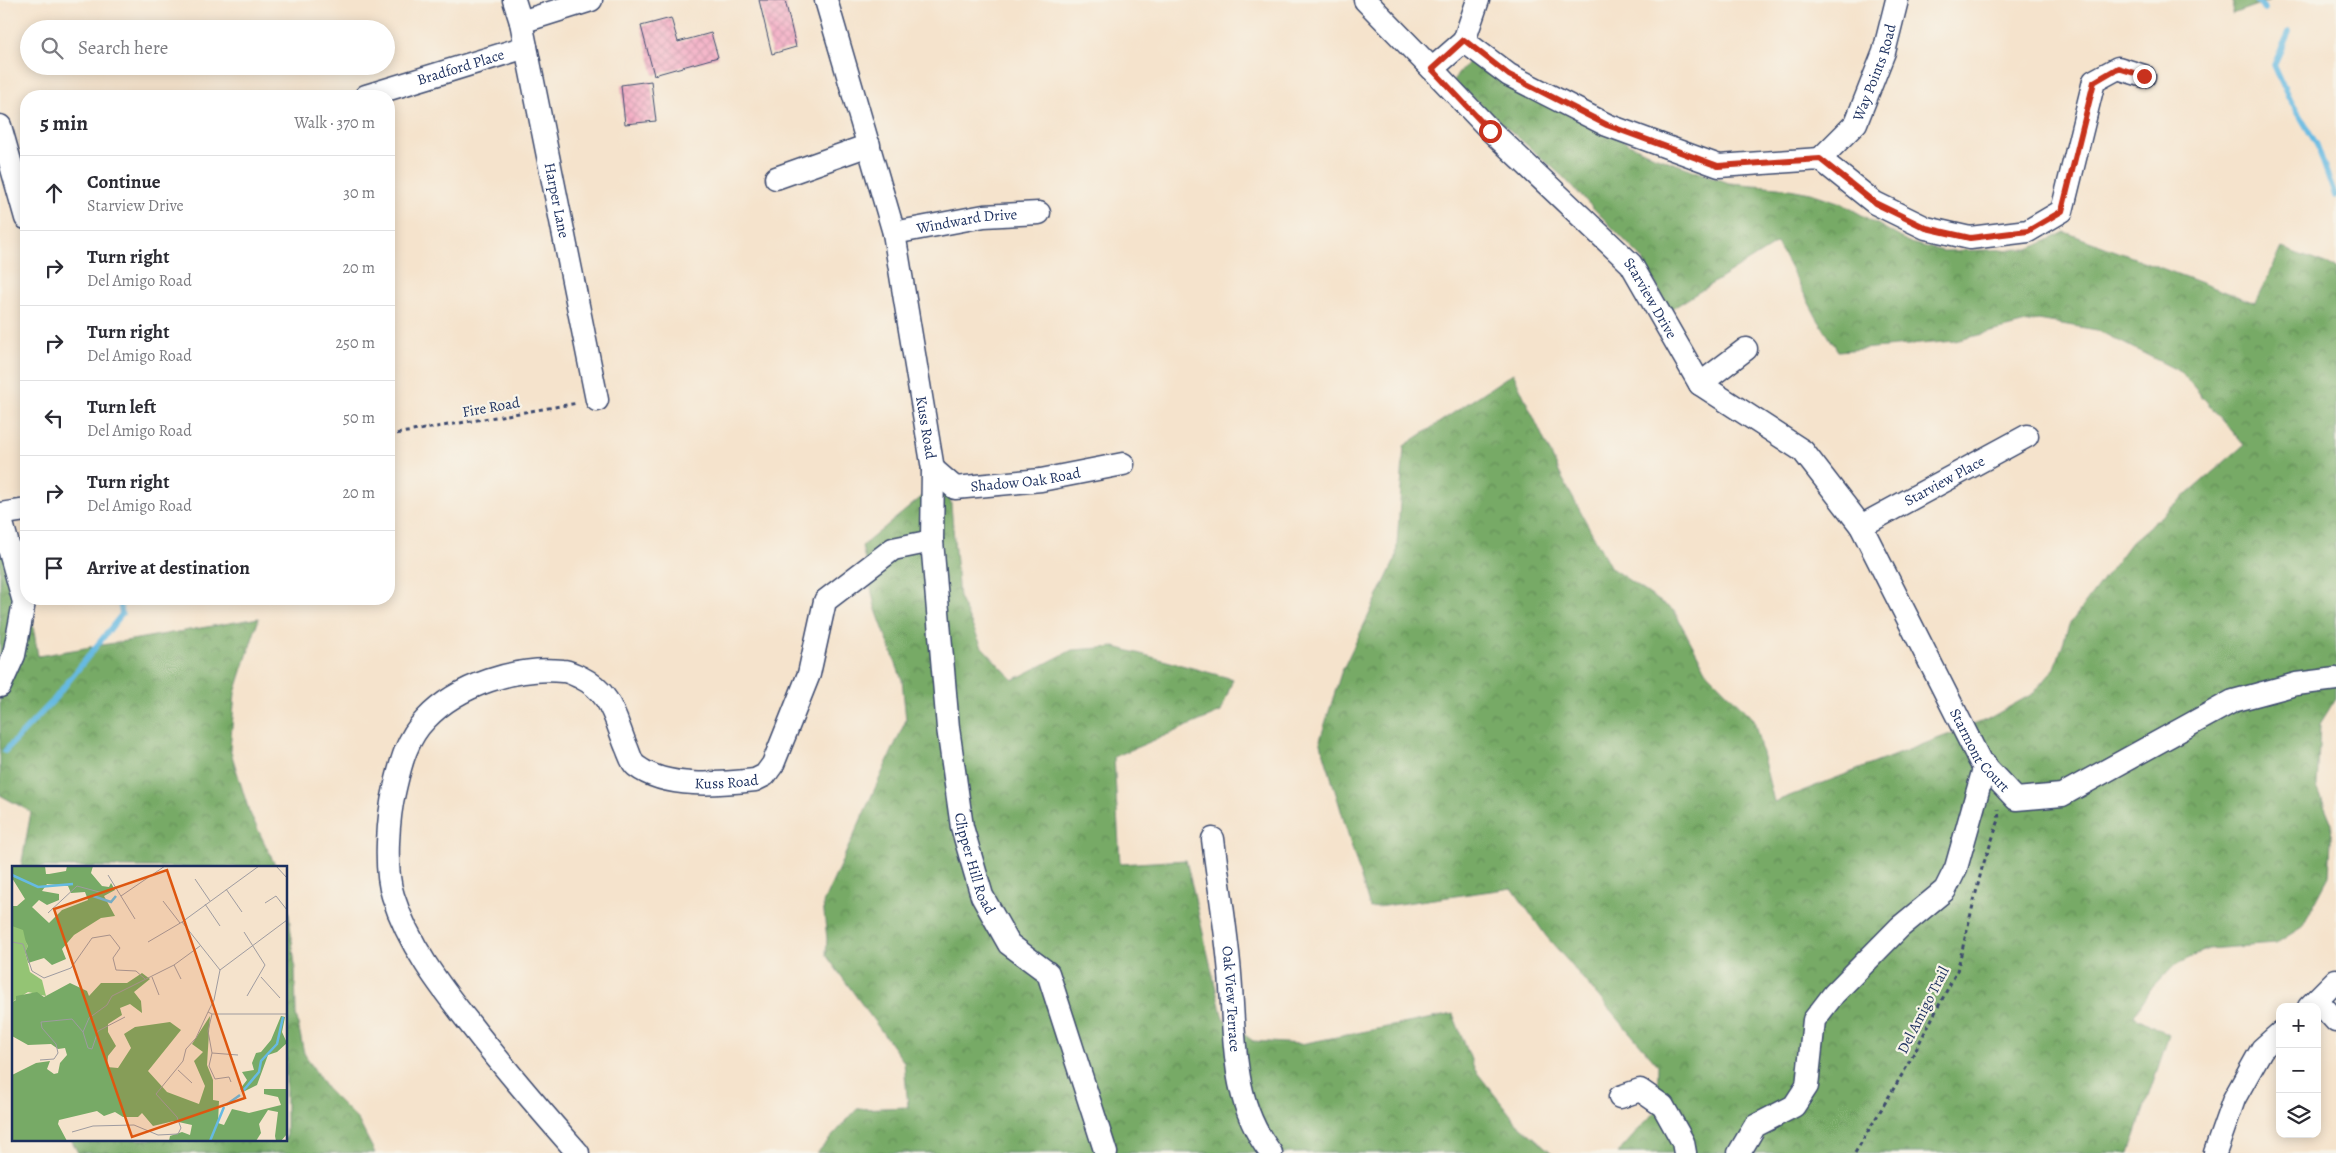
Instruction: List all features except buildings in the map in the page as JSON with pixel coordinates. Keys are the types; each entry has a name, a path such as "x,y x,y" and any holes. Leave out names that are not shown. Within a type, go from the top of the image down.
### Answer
{"street":[{"name":"Harper Lane","path":"514,0 521,22 597,400"},
{"path":"521,22 591,0"},
{"name":"Kuss Road","path":"578,1153 507,1072 436,981 412,940 392,895 388,852 391,801 403,753 419,726 438,706 460,692 513,675 540,671 566,671 589,682 605,694 634,765 655,777 678,782 755,780 765,775 773,764 805,683 825,601 893,549 932,541 933,469 894,233 826,0"},
{"name":"Starview Drive","path":"1365,0 1490,131 1631,264 1700,384 1803,451 1861,526"},
{"path":"1432,69 1464,40 1478,0"},
{"name":"Way Points Road","path":"1820,159 1856,123 1884,52 1897,0"},
{"path":"1464,40 1509,75 1607,125 1718,166 1820,159 1875,203 1926,228 1970,238 2028,231 2062,211 2094,82 2118,68 2144,76"},
{"name":"Bradford Place","path":"386,90 526,47"},
{"path":"0,126 20,197"},
{"path":"776,178 869,146"},
{"name":"Windward Drive","path":"894,233 984,216 1039,213"},
{"path":"1700,384 1746,349"},
{"name":"Starview Place","path":"1861,526 2027,436"},
{"name":"Shadow Oak Road","path":"933,469 955,488 1041,480 1123,464"},
{"path":"20,511 0,515 20,588"},
{"name":"Starmont Court","path":"1861,526 1980,761 2016,798 2062,795 2233,701 2296,684 2334,680"},
{"name":"Clipper Hill Road","path":"932,541 948,728 962,827 982,896 1009,944 1048,974 1106,1153"},
{"path":"0,686 14,655 23,605"},
{"path":"1739,1153 1755,1126 1794,1106 1807,1086 1814,1020 1834,994 1900,927 1945,890 1956,868 1991,772"},
{"name":"Oak View Terrace","path":"1212,839 1229,964 1234,1045 1242,1096 1259,1137 1271,1153"},
{"path":"2313,1003 2336,980"},
{"path":"2321,1009 2336,1021"},
{"path":"2216,1153 2234,1099 2262,1049 2276,1037"},
{"path":"1620,1097 1640,1090 1663,1106 1683,1142 1685,1153"}],"path":[{"name":"Fire Road","path":"395,434 597,400"},
{"name":"Del Amigo Trail","path":"1855,1153 1906,1068 1957,971 1982,868 1999,820 1991,772"}],"green space":[{"path":"2233,0 2271,0 2232,14"},
{"path":"1469,61 1527,94 1654,156 1729,183 1778,187 1811,193 1841,203 1910,243 1943,251 2029,249 2065,232 2255,303 2282,248 2336,268 2336,698 2320,724 2317,787 2332,824 2329,876 2302,927 2275,944 2208,949 2173,966 2149,991 2134,1016 2169,1035 2129,1153 1618,1153 1657,1109 1658,1065 1546,936 1512,888 1370,908 1320,740 1341,673 1396,558 1404,446 1513,373 1560,474 1611,568 1674,611 1707,672 1754,720 1774,802 1986,720 2034,693 2055,668 2069,625 2131,542 2244,445 2181,372 2097,330 2038,320 1955,341 1838,351 1817,318 1777,243 1670,310 1641,257 1561,175 1453,80"},
{"path":"950,493 959,597 982,647 1013,680 1072,650 1115,647 1233,679 1221,712 1114,757 1120,864 1186,860 1223,1019 1253,1041 1301,1044 1453,1014 1475,1070 1517,1123 1552,1153 817,1153 857,1109 908,1107 904,1062 826,955 827,939 823,903 906,720 902,680 875,607 862,546 924,495"},
{"path":"18,535 20,547 20,605 30,605 38,656 259,618 235,693 230,749 249,811 276,866 21,866 31,812 0,795 0,539"},
{"path":"288,908 295,965 296,1014 304,1053 326,1088 358,1120 375,1153 78,1153 72,1140 288,1140"}],"waterway":[{"path":"2256,0 2265,9"},
{"path":"2289,32 2274,65 2288,96 2317,145 2335,196"},
{"path":"5,751 52,702 122,614 120,605"}],"route":[{"path":"1490,131 1432,69 1464,40 1509,75 1607,125 1718,166 1820,159 1875,203 1926,228 1970,238 2028,231 2062,211 2094,82 2118,68 2144,76"}]}
